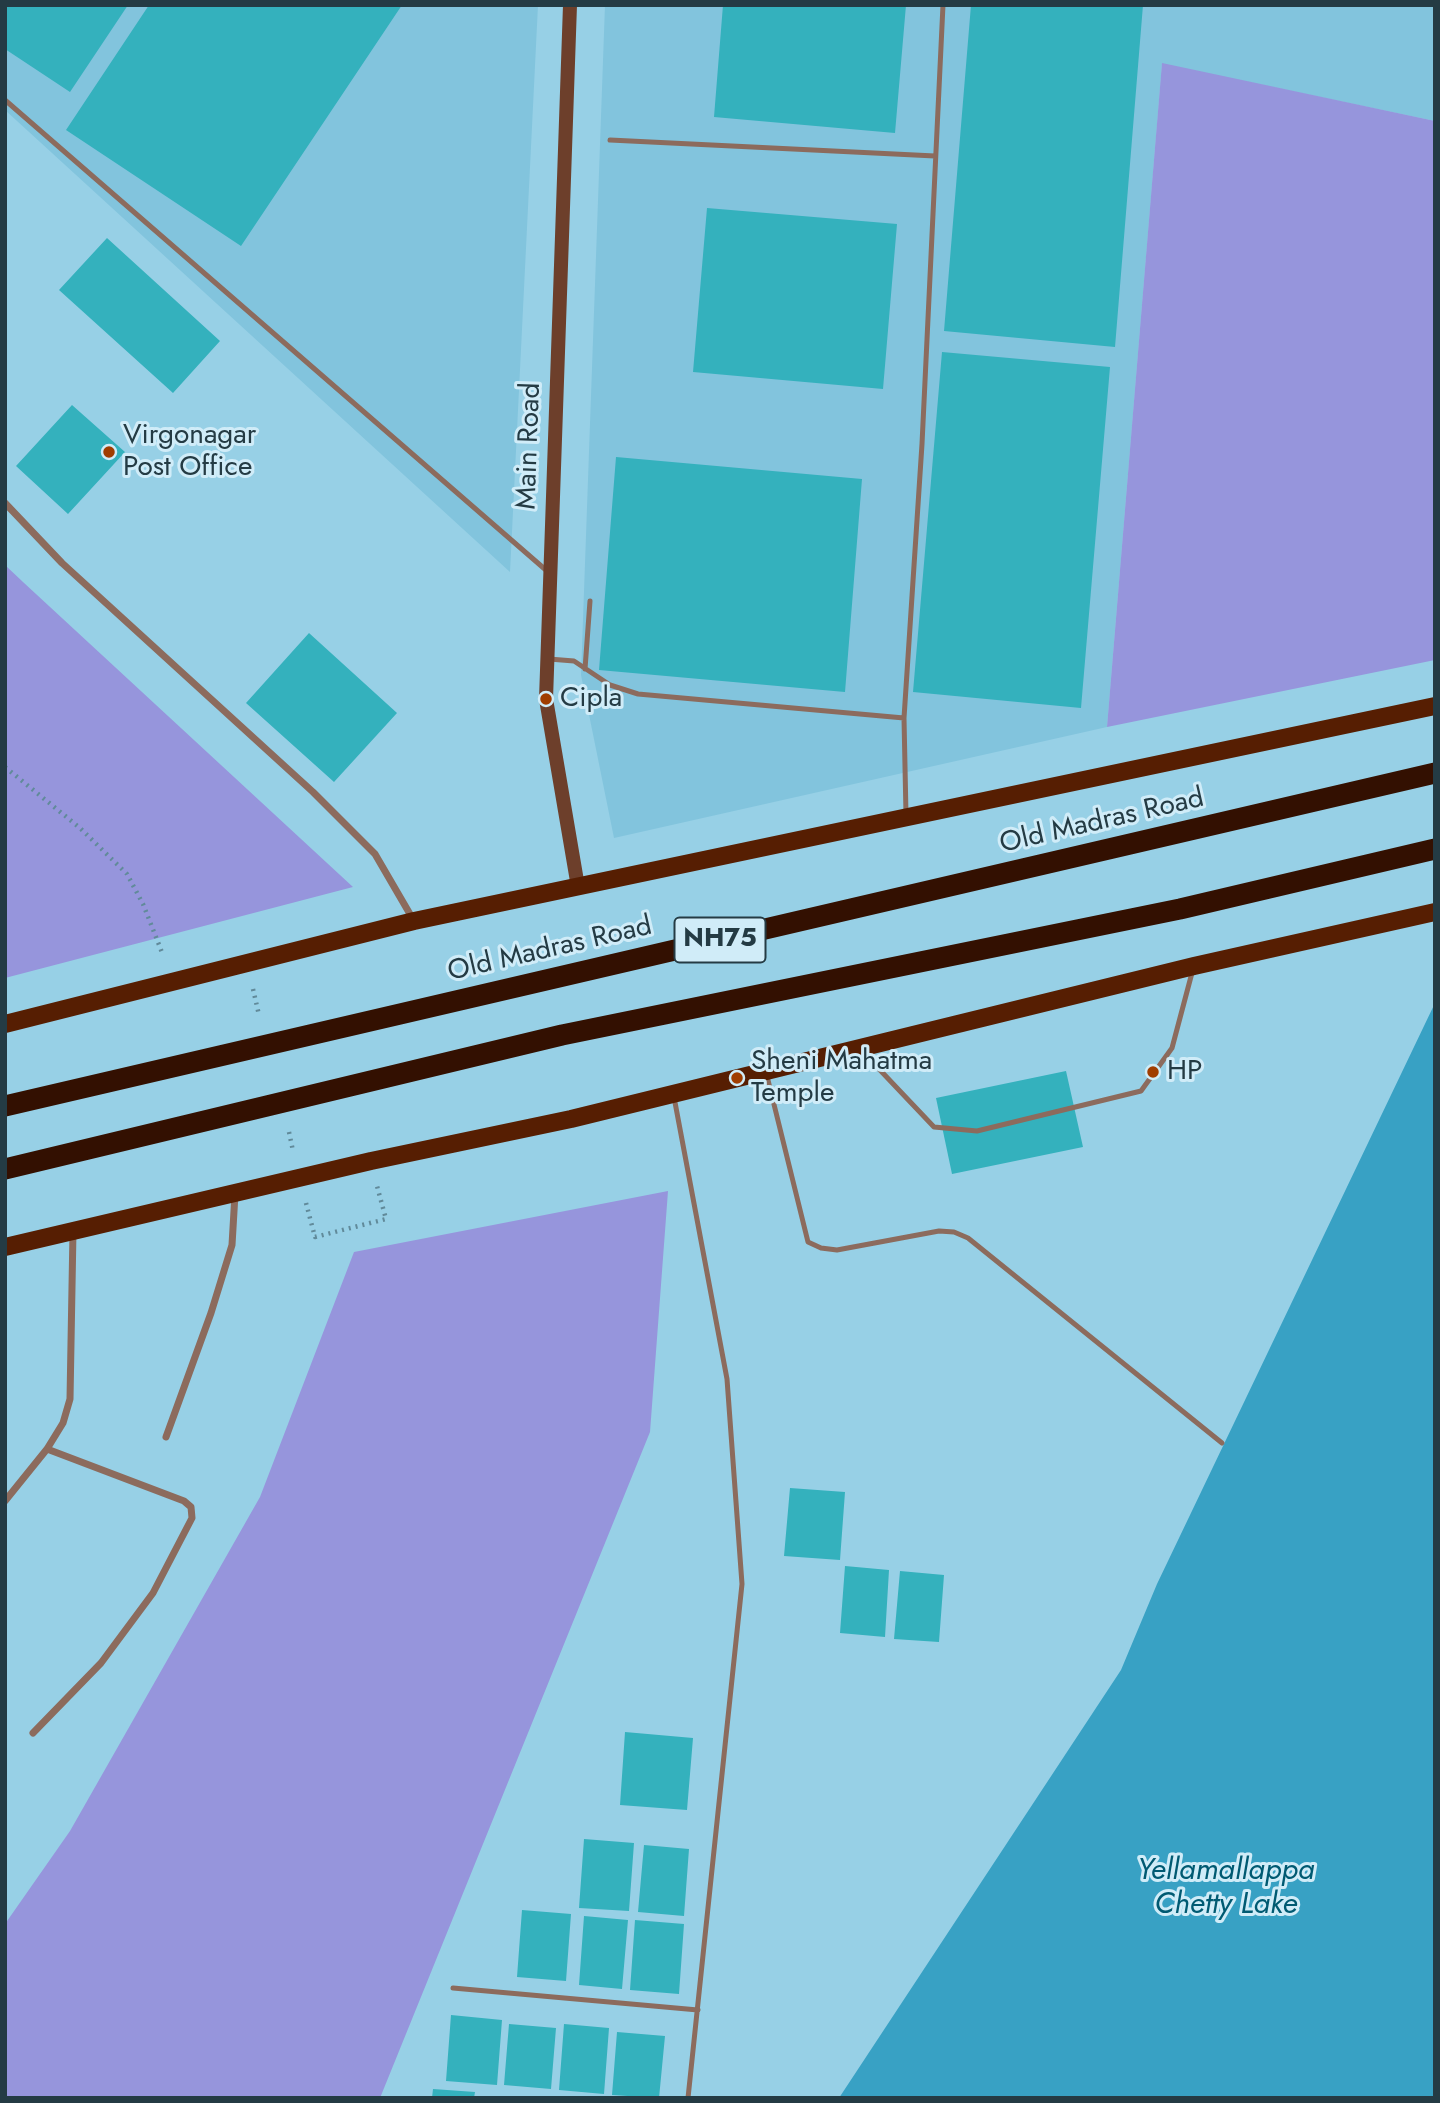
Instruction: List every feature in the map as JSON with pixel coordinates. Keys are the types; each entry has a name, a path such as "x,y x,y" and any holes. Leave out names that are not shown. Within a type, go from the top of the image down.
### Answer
{"highway":[{"name":"Old Madras Road","path":"5,1106 1435,774"},
{"name":"NH75","path":"5,1169 562,1035 1180,909 1435,849"}],"main road":[{"path":"5,1024 414,921 1435,706"},
{"path":"5,1247 428,1148 571,1119 1194,966 1435,912"}],"street":[{"name":"Main Road","path":"570,5 546,699 578,887"},
{"path":"5,503 62,563 313,792 375,854 414,921"},
{"path":"166,1437 211,1313 232,1245 234,1194"},
{"path":"5,1501 47,1449 63,1423 70,1399 73,1231"},
{"path":"33,1733 101,1663 153,1593 192,1518 191,1507 184,1501 47,1449"}],"lane":[{"path":"906,818 904,718 922,444 943,5"},
{"path":"5,100 550,573"},
{"path":"610,140 935,156"},
{"path":"586,669 590,601"},
{"path":"547,659 574,661 610,685 638,694 904,718"},
{"path":"859,1048 934,1127 977,1131 1141,1091 1172,1048 1194,966"},
{"path":"766,1071 808,1242 821,1248 837,1250 939,1231 968,1237 1222,1443"},
{"path":"673,1094 727,1379 742,1584 688,2098"},
{"path":"453,1988 698,2010"}],"path":[{"path":"5,767 80,828 127,874 143,904 174,982"},
{"path":"314,1237 386,1219"}],"shaded area":[{"path":"5,5 538,5 510,572 5,110"},
{"path":"605,5 1435,5 1435,121 1162,64 1107,727 614,838 581,675"},
{"path":"1162,63 1435,121 1435,660 1107,727"},
{"path":"5,565 23,582 353,887 5,978"},
{"path":"668,1191 650,1432 380,2098 5,2098 5,1924 70,1831 260,1497 354,1252"}],"water":[{"name":"Yellamallappa Chetty Lake","path":"1435,1003 1435,2098 839,2098 1121,1670 1157,1584"}],"building":[{"path":"5,5 128,5 70,92 5,49"},
{"path":"149,5 402,5 241,246 66,130"},
{"path":"723,5 906,5 895,133 714,117"},
{"path":"971,5 1143,5 1115,347 944,331"},
{"path":"707,208 897,224 883,389 693,372"},
{"path":"107,238 220,341 173,393 59,290"},
{"path":"942,352 1110,367 1081,708 913,692"},
{"path":"72,405 125,452 68,514 16,466"},
{"path":"616,457 862,479 845,692 599,670"},
{"path":"309,633 397,713 334,782 246,703"},
{"path":"1066,1071 1083,1147 952,1174 936,1098"},
{"path":"790,1488 845,1492 840,1560 784,1556"},
{"path":"845,1566 889,1570 885,1637 840,1633"},
{"path":"900,1571 944,1575 939,1642 894,1639"},
{"path":"625,1732 693,1738 687,1810 620,1805"},
{"path":"584,1839 634,1843 629,1911 579,1908"},
{"path":"644,1845 689,1849 684,1916 638,1912"},
{"path":"522,1910 571,1914 566,1981 517,1977"},
{"path":"584,1916 628,1920 622,1989 579,1985"},
{"path":"635,1920 684,1924 679,1994 630,1990"},
{"path":"451,2015 502,2020 497,2085 446,2081"},
{"path":"509,2024 556,2028 551,2089 504,2085"},
{"path":"564,2024 609,2028 604,2094 559,2090"},
{"path":"617,2032 665,2036 659,2098 612,2095"},
{"path":"433,2089 475,2092 474,2098 432,2098"}],"place":[{"name":"Virgonagar Post Office","path":"109,452"},
{"name":"Cipla","path":"546,699"},
{"name":"HP","path":"1153,1072"},
{"name":"Sheni Mahatma Temple","path":"737,1078"}]}
